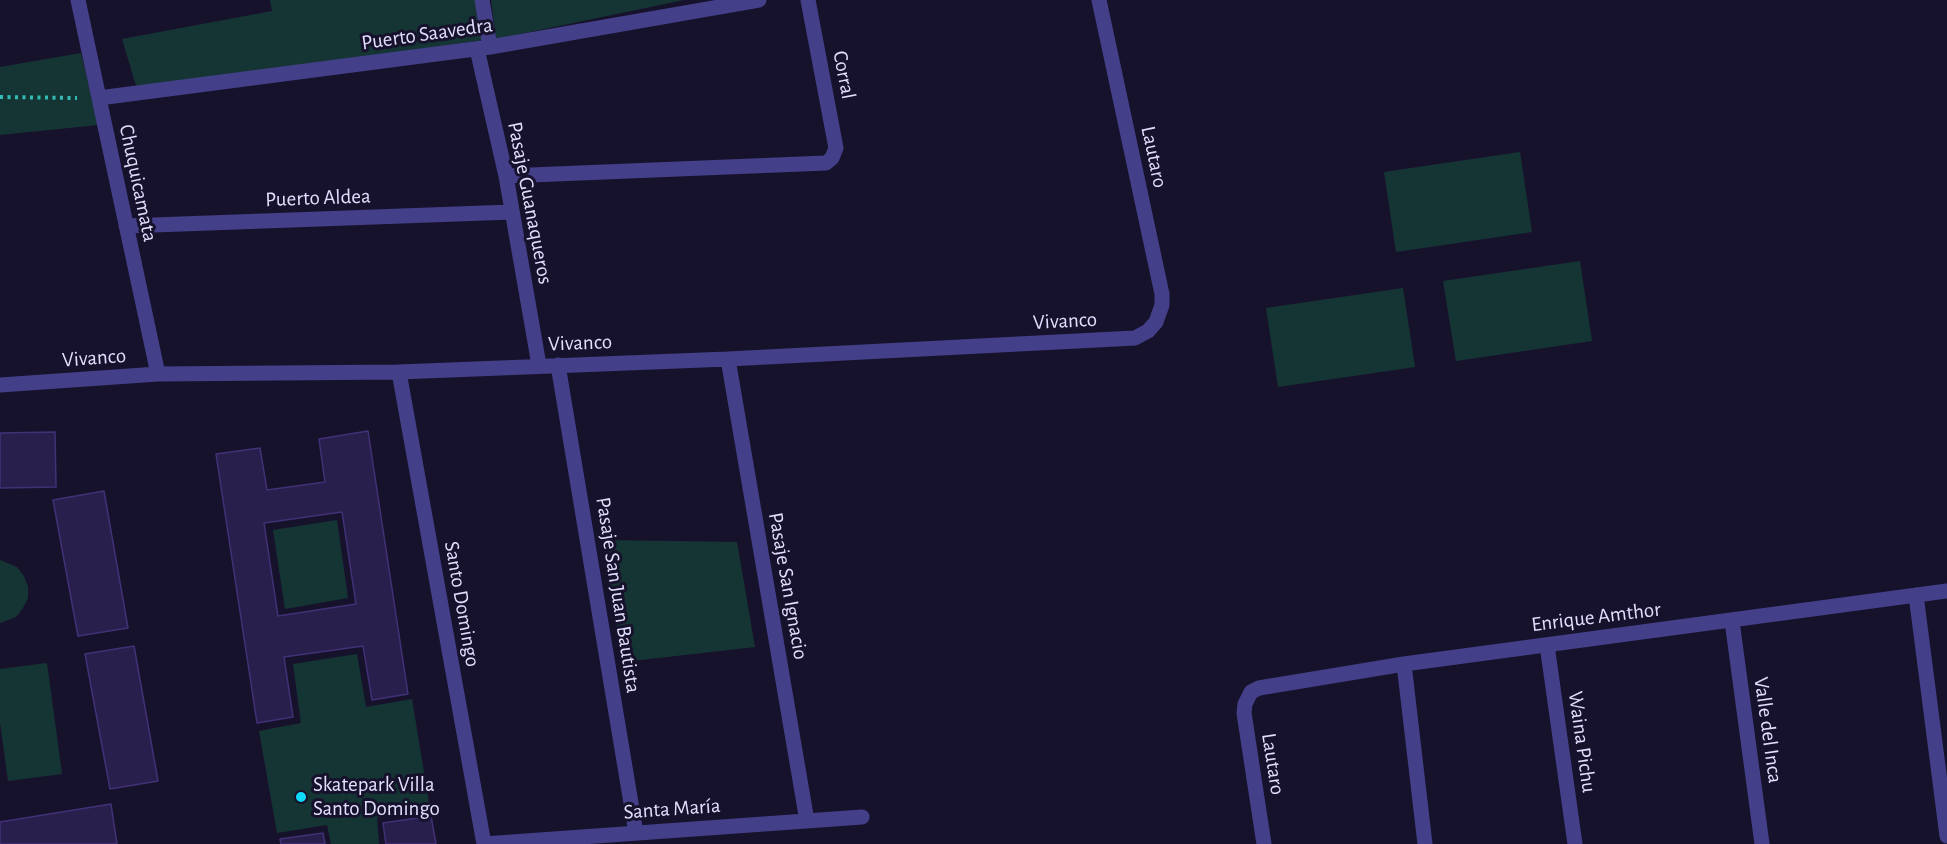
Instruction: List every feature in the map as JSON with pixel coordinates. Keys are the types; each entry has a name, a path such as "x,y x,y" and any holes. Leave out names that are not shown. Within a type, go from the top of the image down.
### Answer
{"street":[{"name":"Chuquicamata","path":"78,0 158,374"},
{"name":"Pasaje Guanaqueros","path":"482,0 484,48 539,365"},
{"name":"Puerto Saavedra","path":"99,98 484,48 759,0"},
{"name":"Corral","path":"506,176 820,164 832,158 836,148 808,0"},
{"name":"Lautaro","path":"1099,0 1162,294 1162,305 1156,322"},
{"name":"Puerto Aldea","path":"126,226 512,212"},
{"name":"Vivanco","path":"1,381 158,374 399,372 728,359 1135,338 1148,331 1156,322"},
{"name":"Pasaje San Ignacio","path":"728,359 807,821"},
{"name":"Pasaje San Juan Bautista","path":"558,364 636,833"},
{"name":"Santo Domingo","path":"399,372 484,844"},
{"name":"Enrique Amthor","path":"1251,692 1259,688 1404,664 1947,591"},
{"path":"1916,595 1947,837"},
{"name":"Valle del Inca","path":"1732,621 1762,844"},
{"name":"Waina Pichu","path":"1547,645 1575,844"},
{"path":"1404,664 1425,844"},
{"name":"Lautaro","path":"1251,692 1245,704 1244,713 1264,844"},
{"name":"Santa María","path":"484,844 862,817"}],"path":[{"path":"0,97 99,98"}],"green space":[{"path":"270,0 478,0 484,40 137,89 122,39 272,11"},
{"path":"491,0 684,0 496,39"},
{"path":"81,53 98,125 0,135 0,67"},
{"path":"1520,152 1532,232 1396,252 1384,172"},
{"path":"1580,261 1592,341 1456,361 1443,281"},
{"path":"1403,288 1415,367 1278,387 1266,308"},
{"path":"337,520 348,598 285,609 273,530"},
{"path":"602,540 737,542 755,647 623,662"},
{"path":"0,560 17,567 24,576 28,587 28,598 16,617 0,623"},
{"path":"357,654 366,707 412,699 430,809 377,818 379,844 331,844 327,825 277,833 259,731 301,723 293,664"},
{"path":"47,663 62,774 8,781 0,722 0,669"}],"building":[{"path":"368,431 408,694 372,700 363,646 284,657 293,717 257,723 216,454 260,448 267,490 325,482 319,439","holes":["342,512 356,604 278,616 264,523"]},
{"path":"55,432 56,487 0,488 0,433"},
{"path":"104,491 128,628 78,636 53,500"},
{"path":"134,646 158,781 110,789 85,654"},
{"path":"111,804 117,844 0,844 0,822"},
{"path":"431,816 436,844 386,844 383,823"},
{"path":"323,833 325,844 281,844 280,839"}],"place":[{"name":"Skatepark Villa Santo Domingo","path":"301,797"}]}
